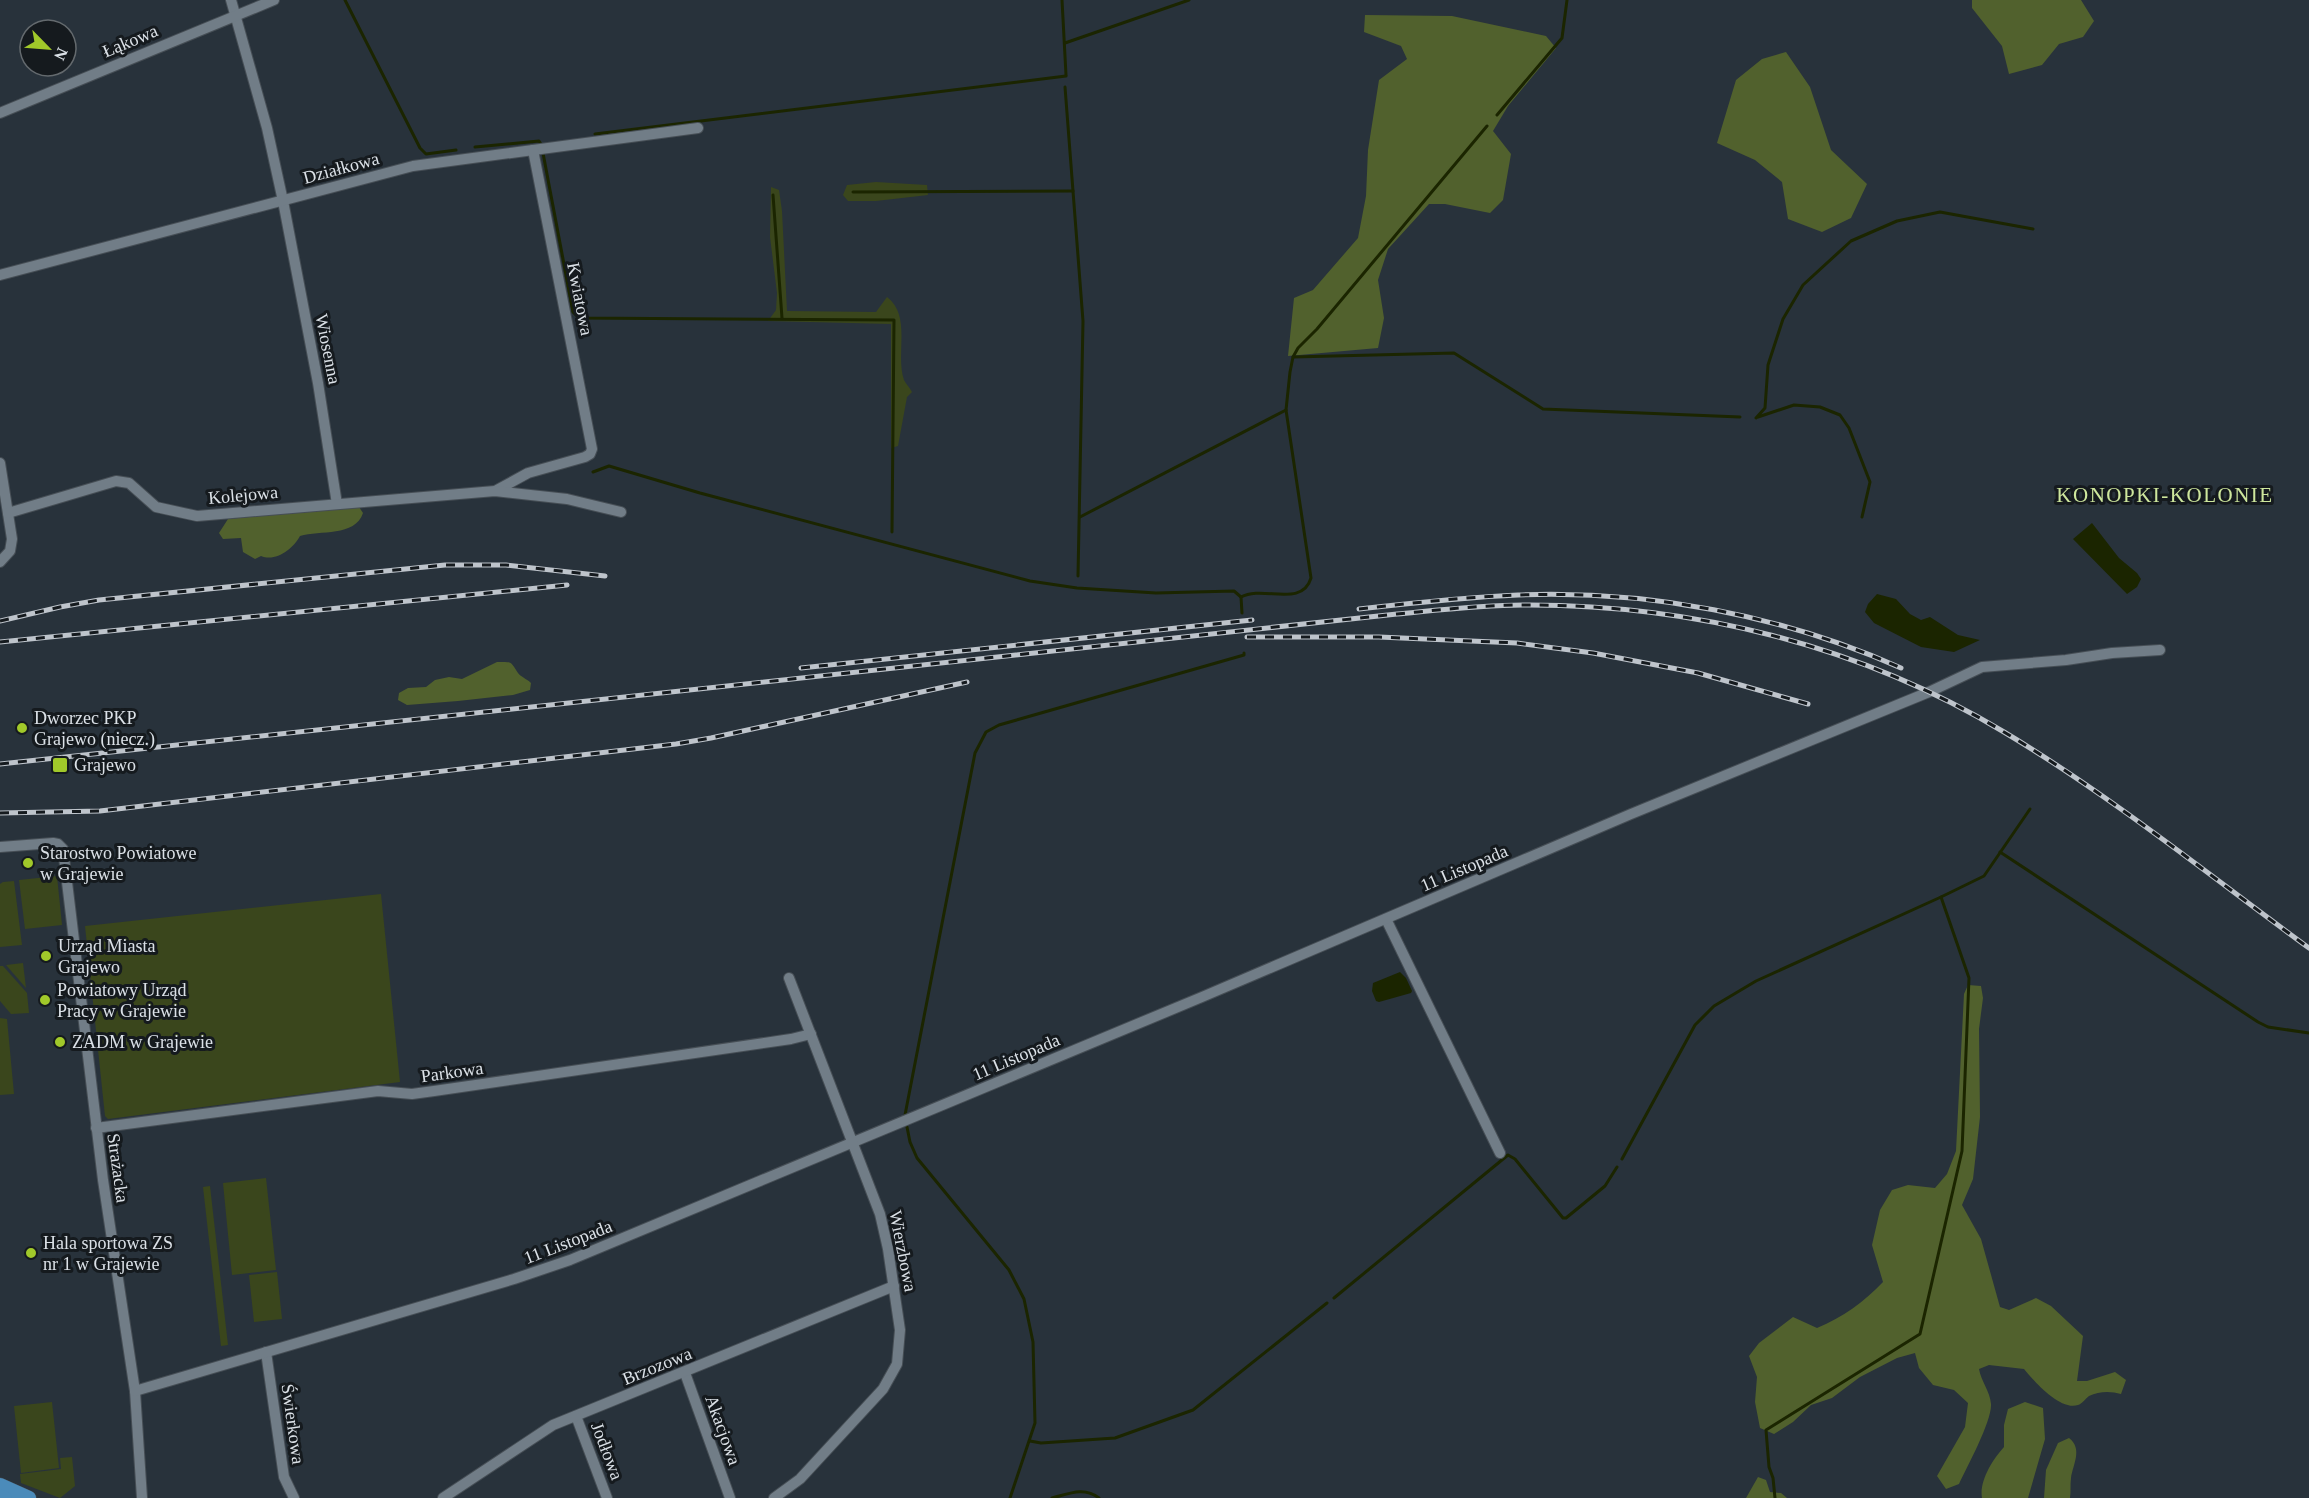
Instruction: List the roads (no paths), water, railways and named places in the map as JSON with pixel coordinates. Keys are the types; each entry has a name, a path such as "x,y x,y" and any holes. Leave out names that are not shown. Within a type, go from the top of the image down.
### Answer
{"main road":[{"path":"0,1485 29,1498"},
{"path":"0,1496 5,1498"}],"street":[{"name":"Wiosenna","path":"231,0 267,128 283,201 318,383 337,504"},
{"name":"Łąkowa","path":"0,113 274,0"},
{"name":"Działkowa","path":"0,275 413,166 698,128"},
{"name":"Kwiatowa","path":"533,150 592,449 590,454"},
{"name":"Kolejowa","path":"495,491 528,473 590,454"},
{"path":"0,463 12,539 10,551 2,561"},
{"name":"Kolejowa","path":"8,513 116,481 129,483 156,507 197,516 495,491 567,499 621,512"},
{"name":"11 Listopada","path":"135,1391 514,1280 570,1260 1386,920 1631,814 1929,692 1982,667 2160,650"},
{"name":"Strażacka","path":"0,847 58,844 63,849 65,858 96,1128 135,1391 142,1498"},
{"path":"1386,920 1500,1153"},
{"name":"Wierzbowa","path":"774,1498 800,1479 889,1381 897,1364 900,1345 894,1286 880,1214 789,978"},
{"name":"Parkowa","path":"96,1128 378,1091 423,1093 791,1039 811,1034"},
{"name":"Brzozowa","path":"444,1498 539,1433 894,1286"},
{"name":"Świerkowa","path":"266,1352 284,1477 294,1498"},
{"name":"Akacjowa","path":"684,1373 730,1498"},
{"name":"Jodłowa","path":"576,1416 607,1498"}],"waterway":[{"path":"345,0 420,148 426,154 456,150"},
{"path":"1062,0 1066,75"},
{"path":"1065,43 1189,0"},
{"path":"1497,115 1562,38 1567,0"},
{"path":"595,134 1066,76"},
{"path":"1065,87 1083,321 1078,576"},
{"path":"593,472 609,466 700,493 1030,581 1077,588 1156,593 1234,591 1241,597 1260,593 1299,592 1306,587 1311,578 1286,410 1293,357 1298,348 1317,329 1487,126"},
{"path":"475,147 539,141 541,144"},
{"path":"543,153 573,312 579,318 894,320 892,532"},
{"path":"853,192 1073,191"},
{"path":"773,195 782,318"},
{"path":"1756,418 1765,408 1768,365 1783,319 1803,285 1851,241 1897,221 1940,212 2033,229"},
{"path":"1293,357 1454,353 1543,409 1740,417"},
{"path":"1758,417 1794,405 1820,407 1840,415 1849,428 1870,482 1862,517"},
{"path":"1080,517 1286,410"},
{"path":"1241,597 1242,613"},
{"path":"905,1115 975,753 986,732 999,725 1244,655 1244,653"},
{"path":"1941,897 1984,876 2030,809"},
{"path":"2000,852 2258,1022 2268,1027 2309,1033"},
{"path":"1622,1159 1695,1025 1714,1006 1756,981 1941,897 1969,978 1962,1151 1920,1334 1766,1430 1769,1467 1773,1478 1775,1498"},
{"path":"907,1127 917,1158 1009,1270 1024,1299 1033,1342 1035,1423 1010,1498"},
{"path":"1334,1298 1508,1155 1515,1159 1563,1218 1566,1218 1605,1186 1617,1167"},
{"path":"1030,1441 1041,1443 1115,1438 1193,1410 1327,1303"},
{"path":"1052,1498 1082,1492 1088,1492 1099,1498"}],"railway":[{"path":"0,621 99,600 445,565 506,565 605,576"},
{"path":"0,642 567,585"},
{"path":"1359,609 1518,595 1616,597 1665,602 1762,620 1856,649 1901,668"},
{"path":"0,764 1460,608 1523,605 1649,612 1711,622 1833,653 1891,675 1949,702 2004,732 2083,782 2309,948"},
{"path":"801,668 1252,620"},
{"path":"1247,637 1379,637 1517,643 1593,653 1698,673 1808,704"},
{"path":"0,813 100,811 676,744 967,682"}],"place":[{"name":"Dworzec PKP Grajewo (niecz.)","path":"22,728"},
{"name":"Grajewo","path":"60,765"},
{"name":"Starostwo Powiatowe w Grajewie","path":"28,863"},
{"name":"Urząd Miasta Grajewo","path":"46,956"},
{"name":"Powiatowy Urząd Pracy w Grajewie","path":"45,1000"},
{"name":"ZADM w Grajewie","path":"60,1042"},
{"name":"Hala sportowa ZS nr 1 w Grajewie","path":"31,1253"}],"district":[{"name":"KONOPKI-KOLONIE","path":"2165,495"}]}
